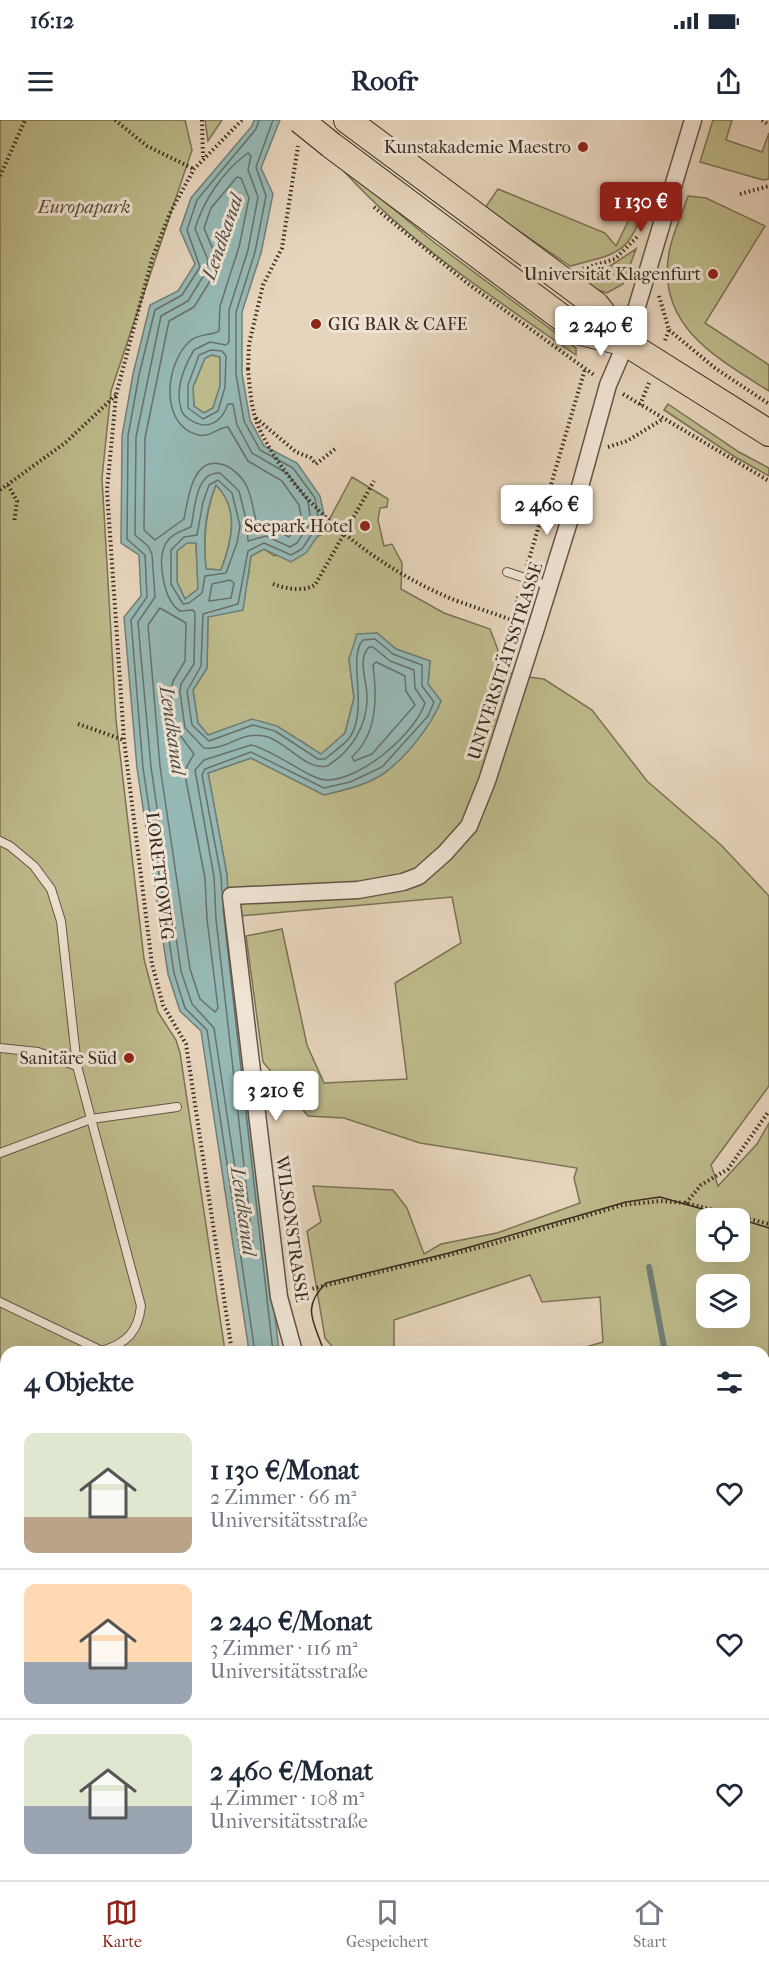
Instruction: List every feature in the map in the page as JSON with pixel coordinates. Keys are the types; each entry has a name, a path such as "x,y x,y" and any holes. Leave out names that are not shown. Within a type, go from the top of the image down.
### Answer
{"main road":[{"path":"348,120 596,305 626,343"},
{"path":"300,130 331,144 581,332 626,343 769,433"}],"street":[{"name":"UNIVERSITÄTSSTRASSE","path":"231,896 358,890 419,876 445,853 469,826 487,781 529,651 608,385 626,343 693,120"},
{"name":"WILSONSTRASSE","path":"231,896 279,1297 292,1346"}],"lane":[{"path":"507,572 549,586"},
{"path":"0,841 10,846 34,866 51,889 61,921 77,1066 141,1306 139,1323 132,1335 114,1346"},
{"path":"0,1048 38,1052 77,1066"},
{"path":"0,1154 91,1119 177,1107"},
{"path":"0,1302 92,1346"}],"path":[{"path":"0,176 25,120"},
{"path":"115,120 147,146 194,169"},
{"path":"202,120 204,158"},
{"name":"LORETTOWEG","path":"231,1346 186,1044 163,1005 152,964 124,740 107,490 116,395 152,259 170,213 194,169 242,120"},
{"path":"762,120 769,125"},
{"path":"300,130 282,248 263,285 249,344 248,369 256,418 278,461 302,493 344,532 433,592 536,628"},
{"path":"740,194 769,186"},
{"path":"373,206 389,222 467,283 608,385 769,481"},
{"path":"572,270 590,268 615,259 665,213"},
{"path":"669,330 715,368 769,404"},
{"path":"529,651 513,640 509,633 511,620 585,368"},
{"path":"0,490 64,443 116,395"},
{"path":"256,418 296,452 311,458 316,464 335,449"},
{"path":"589,453 627,441 663,419"},
{"path":"273,584 293,589 309,588 315,585 374,481"},
{"path":"8,485 17,501 14,522"},
{"path":"78,724 124,740"},
{"path":"686,1203 701,1185 728,1169 769,1112"},
{"path":"279,1297 489,1245 623,1205 661,1201 686,1203 769,1224"}],"green space":[{"name":"Europapark","path":"0,120 185,120 192,150 111,391 102,478 116,720 144,959 158,1012 176,1040 180,1053 224,1346 0,1346"},
{"path":"205,120 222,120 208,141"},
{"path":"713,120 732,120 726,140 762,152 769,133 769,179 763,180 700,162"},
{"path":"335,161 435,243 576,348 576,355 449,266 389,216"},
{"path":"498,189 605,233 616,246 640,197 646,203 634,233 620,249 601,258 570,266 485,208"},
{"path":"688,196 706,198 765,226 705,323 769,365 769,391 711,352 681,320 672,301 667,279 670,246"},
{"path":"636,249 623,284 607,293 590,287 570,274 601,272"},
{"path":"212,355 220,357 220,386 213,408 204,413 194,406 193,387 205,358"},
{"path":"668,404 739,452 769,468 769,476 735,457 664,410"},
{"path":"352,477 388,499 387,507 380,508 378,520 384,546 392,544 402,563 401,589 444,613 490,629 498,650 495,668 520,676 544,679 592,710 647,781 721,845 769,896 769,1086 711,1165 718,1186 757,1144 769,1123 769,1346 589,1346 603,1342 600,1297 542,1302 530,1275 394,1320 394,1346 332,1346 325,1338 307,1231 321,1222 313,1186 393,1190 407,1208 424,1254 441,1244 497,1233 580,1203 574,1178 577,1168 420,1143 344,1118 308,1116 263,1062 246,936 282,929 307,1045 324,1083 407,1079 395,983 461,943 452,897 229,917 227,875 208,773 251,758 324,795 356,786 379,777 402,757 425,730 441,701 428,684 430,661 396,649 377,633 349,659 354,698 345,733 321,755 301,741 208,735 198,723 193,690 207,668 208,617 248,578 251,556 264,549 274,556 321,535"},
{"path":"216,485 224,494 228,504 232,525 221,570 206,569 205,558 207,516"},
{"path":"187,542 196,543 198,589 185,599 177,582 177,551"}],"water":[{"name":"Lendkanal","path":"254,120 280,120 261,168 273,194 261,253 242,312 242,374 250,420 264,446 297,463 320,496 326,524 306,553 291,562 264,549 251,556 243,610 208,617 207,668 193,690 198,723 208,735 252,719 277,726 321,754 345,733 354,698 349,659 357,634 377,633 396,649 430,661 428,684 441,701 425,730 401,759 377,777 355,787 324,795 251,758 208,773 227,875 229,917 278,1346 248,1346 201,1031 180,1011 168,974 137,768 124,617 141,596 139,555 121,543 122,436 133,374 150,305 178,291 195,264 180,230 191,198 252,126","holes":["212,355 220,357 220,386 213,408 204,413 194,406 193,387 205,358","216,485 224,494 228,504 232,526 221,570 206,569 205,527","187,543 196,543 198,589 185,599 177,582 177,551"]}],"waterway":[{"path":"649,1267 664,1346"}],"tram line":[{"path":"322,1346 314,1324 312,1308 318,1292 326,1283 449,1253 626,1202 660,1197 699,1208"},
{"path":"750,1222 769,1228"}],"place":[{"name":"Kunstakademie Maestro","path":"583,147"},
{"name":"Universität Klagenfurt","path":"713,274"},
{"name":"GIG BAR & CAFE","path":"316,324"},
{"name":"Seepark Hotel","path":"365,526"},
{"name":"Sanitäre Süd","path":"129,1058"}]}
